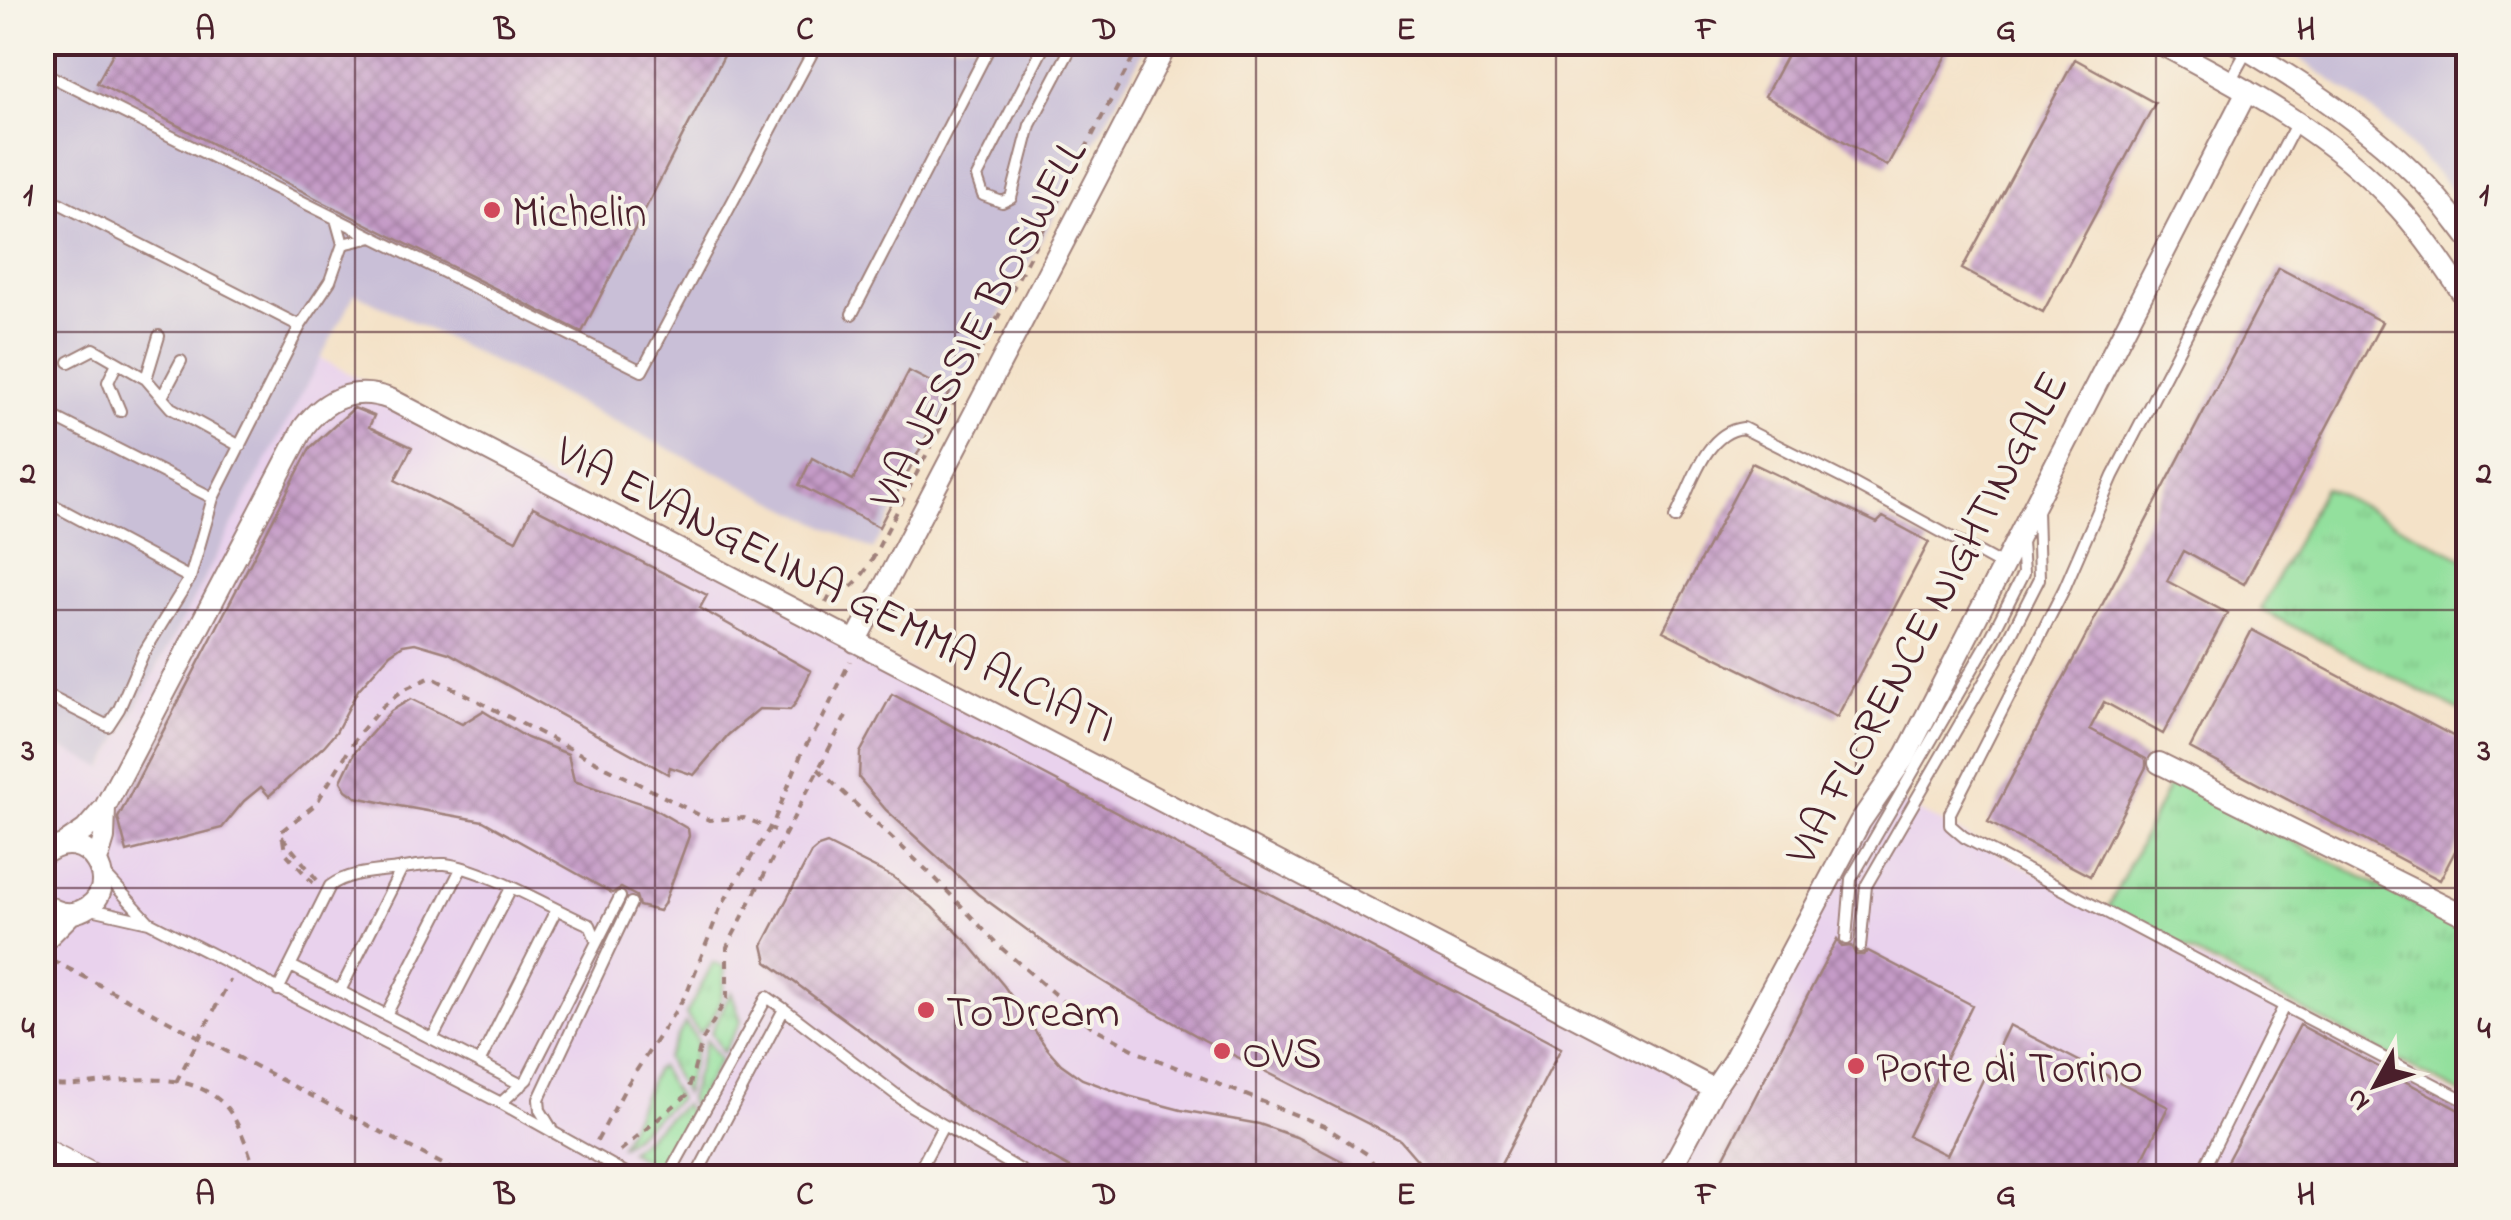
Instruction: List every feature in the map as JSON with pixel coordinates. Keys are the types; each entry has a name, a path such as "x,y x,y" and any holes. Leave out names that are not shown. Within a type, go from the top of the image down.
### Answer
{"main road":[{"path":"42,1152 92,1178"}],"street":[{"name":"VIA JESSIE BOSWELL","path":"857,643 1168,42"},
{"path":"2157,42 2195,51 2238,86 2297,122 2363,172 2400,209 2442,261 2468,302"},
{"path":"2244,45 2323,98 2384,146 2423,182 2468,237"},
{"name":"VIA FLORENCE NIGHTINGALE","path":"1666,1178 1860,822 1906,754 2037,500 2238,86"},
{"name":"VIA EVANGELINA GEMMA ALCIATI","path":"42,856 85,830 105,806 304,427 330,400 372,394 390,399 1714,1088"},
{"path":"2159,763 2468,917"},
{"name":"VIA EVANGELINA GEMMA ALCIATI","path":"79,910 101,889 99,865 105,806"},
{"path":"63,845 82,848 99,865"},
{"path":"42,902 54,910 79,910"},
{"path":"42,943 79,910"}],"lane":[{"path":"42,72 642,371 818,42"},
{"path":"852,314 992,42"},
{"path":"1046,42 977,177 983,195 1002,202 1011,198 1030,125 1074,42"},
{"path":"2238,86 2244,45"},
{"path":"2297,122 2113,476 2064,589 1950,812 1950,826 1964,837 2468,1102"},
{"path":"42,215 47,196 300,326"},
{"path":"42,693 108,726 120,709 143,654 190,578 213,498 300,326 330,281 342,244 336,218"},
{"path":"342,244 373,237"},
{"path":"146,380 159,336"},
{"path":"68,362 94,349 146,380 171,408 240,446"},
{"path":"162,397 181,361"},
{"path":"118,363 108,382 120,411"},
{"path":"42,411 213,498"},
{"path":"1675,518 1717,438 1729,429 1743,428 2002,565"},
{"path":"42,499 190,578"},
{"path":"1860,947 1866,886 2006,644 2038,579 2037,500"},
{"path":"1846,940 1852,880 2023,574 2020,530"},
{"path":"278,990 335,882 369,872 444,864 462,869 590,925 597,942"},
{"path":"99,865 149,922"},
{"path":"340,991 402,868"},
{"path":"386,1015 462,869"},
{"path":"432,1038 511,888"},
{"path":"501,1103 522,1085 597,942 625,900 539,1099 540,1110 555,1133"},
{"path":"79,910 149,922 501,1103 635,1178"},
{"path":"479,1063 556,910"},
{"path":"291,966 522,1085"},
{"path":"667,1178 767,997 911,1106 1034,1178"},
{"path":"2199,1178 2284,1006"},
{"path":"695,1178 784,1010"},
{"path":"916,1178 943,1126"}],"path":[{"path":"816,621 830,595 855,585 868,567 1140,42"},
{"path":"596,1142 627,1085 688,993 728,892 770,827 802,752 822,720 857,643"},
{"path":"315,878 279,833 316,804 358,735 380,708 403,690 432,677 708,820 744,818 785,834"},
{"path":"607,1146 621,1152 688,1095 702,1041 727,998 727,948 848,712"},
{"path":"818,769 932,876 998,945 1091,1026 1140,1053 1324,1126 1367,1154 1383,1178"},
{"path":"282,837 285,852 309,882"},
{"path":"42,954 469,1178"},
{"path":"176,1082 236,968"},
{"path":"42,1083 63,1086 160,1078 210,1094 228,1108 258,1178"},
{"path":"578,1178 582,1170"}],"shaded area":[{"name":"Michelin","path":"43,43 1148,43 873,550 355,293 104,768 43,739"},
{"path":"2285,43 2468,43 2468,207 2396,131 2352,94 2287,50"},
{"path":"320,358 1714,1088 1881,791 2468,1102 2468,1177 92,1177 43,1152 42,739 105,768"}],"green space":[{"path":"2324,487 2468,561 2468,715 2261,610"},
{"path":"2172,779 2468,932 2468,1097 2108,908"},
{"path":"713,963 725,967 724,986 716,1012 699,1033 686,1015"},
{"path":"731,992 741,1021 723,1053 711,1032"},
{"path":"685,1023 698,1041 684,1094 666,1058"},
{"path":"706,1040 720,1060 693,1109 689,1099"},
{"path":"660,1067 678,1099 620,1147 655,1070"},
{"path":"684,1104 690,1116 667,1161 653,1166 629,1151"}],"building":[{"name":"Michelin","path":"119,42 731,42 582,332 97,83"},
{"path":"1794,42 1954,42 1887,166 1765,96"},
{"path":"2075,59 2155,103 2043,312 1962,269"},
{"path":"2279,268 2382,322 2244,584 2183,551 2167,581 2227,613 2163,734 2104,702 2090,729 2146,759 2146,767 2090,876 1988,822"},
{"path":"909,371 950,392 879,527 799,485 812,458 853,480"},
{"path":"354,408 374,416 369,427 412,447 395,480 516,540 533,507 707,595 700,608 811,671 795,704 790,710 759,709 728,735 694,775 670,767 668,774 449,653 415,643 403,645 358,690 324,746 269,796 261,787 222,828 127,852 118,818 310,448"},
{"path":"1752,463 1877,523 1883,517 1929,542 1837,717 1663,631"},
{"path":"2252,630 2468,744 2468,826 2440,880 2190,748"},
{"path":"892,694 1561,1048 1494,1178 1433,1178 1400,1140 1125,995 1068,960 978,894 886,810 859,778 860,753"},
{"path":"411,699 462,724 483,711 527,738 568,754 574,781 649,806 688,829 689,836 659,911 639,906 636,896 621,888 612,893 483,821 356,797 346,790 341,781 355,752 391,711"},
{"name":"ToDream","path":"827,844 893,877 932,907 1004,986 1046,1047 1082,1079 1128,1096 1259,1124 1296,1137 1340,1160 1361,1178 1088,1178 970,1112 767,962 763,945 811,853"},
{"name":"Porte di Torino","path":"1837,939 1842,947 1851,946 1856,955 1868,951 1972,1005 1908,1136 1947,1155 2009,1025 2168,1107 2133,1178 1713,1178"},
{"path":"2300,1025 2468,1115 2468,1178 2218,1178"}],"place":[{"name":"Michelin","path":"492,210"},
{"name":"ToDream","path":"926,1010"},
{"name":"OVS","path":"1222,1051"},
{"name":"Porte di Torino","path":"1856,1066"}]}
